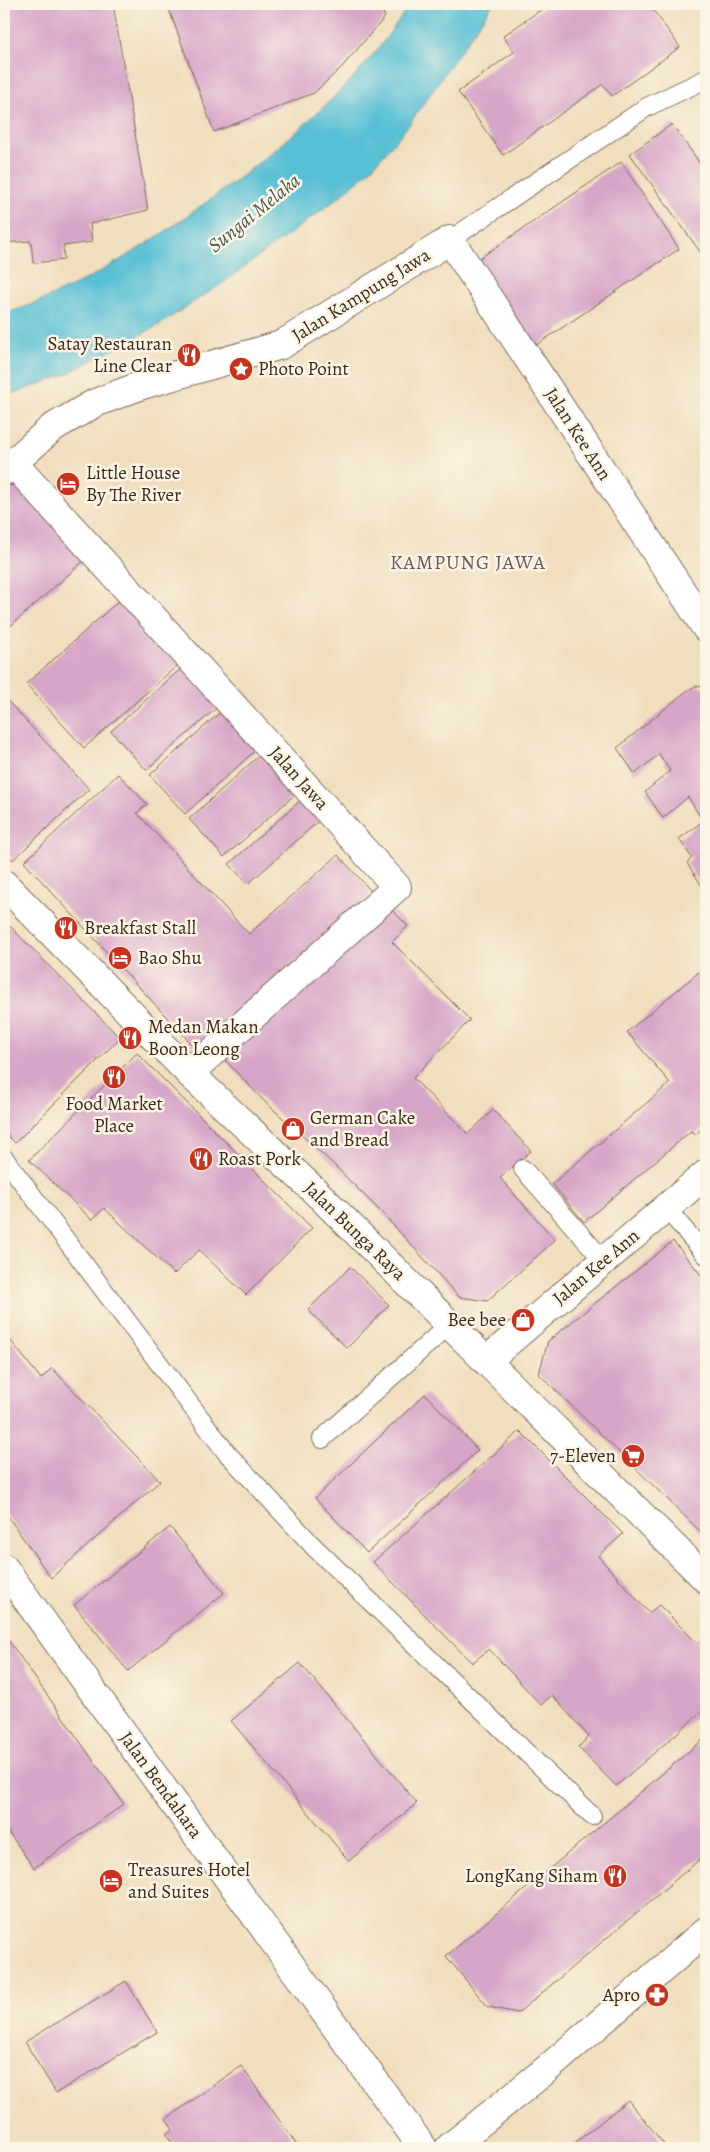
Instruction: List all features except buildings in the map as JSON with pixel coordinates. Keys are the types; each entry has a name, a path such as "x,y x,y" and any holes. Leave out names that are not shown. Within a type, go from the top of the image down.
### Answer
{"street":[{"name":"Jalan Kampung Jawa","path":"8,467 52,428 95,403 142,385 281,345 450,240"},
{"name":"Jalan Kee Ann","path":"450,240 706,628"},
{"name":"Jalan Jawa","path":"8,467 397,887 189,1073"},
{"name":"Jalan Bunga Raya","path":"4,884 189,1073 319,1195 706,1579"},
{"name":"Jalan Kee Ann","path":"486,1361 706,1174"},
{"name":"Jalan Bendahara","path":"4,1568 423,2148"},
{"path":"449,2148 547,2069 706,1931"}],"lane":[{"path":"450,240 647,107 706,79"},
{"path":"4,1158 226,1452 314,1547 592,1816"},
{"path":"523,1169 604,1261"},
{"path":"666,1208 706,1255"},
{"path":"322,1439 450,1324"}],"water":[{"name":"Sungai Melaka","path":"410,4 493,4 408,126 370,170 337,199 220,285 157,326 67,374 4,396 4,314 59,293 110,266 160,235 231,184 276,149 339,92 386,39"}],"pier":[{"path":"4,312 13,397 4,398"}],"place":[{"name":"Satay Restauran Line Clear","path":"189,355"},
{"name":"Photo Point","path":"241,369"},
{"name":"Little House By The River","path":"68,484"},
{"name":"Breakfast Stall","path":"66,928"},
{"name":"Bao Shu","path":"120,958"},
{"name":"Medan Makan Boon Leong","path":"130,1038"},
{"name":"Food Market Place","path":"114,1077"},
{"name":"German Cake and Bread","path":"293,1129"},
{"name":"Roast Pork","path":"201,1159"},
{"name":"Bee bee","path":"523,1320"},
{"name":"7-Eleven","path":"633,1456"},
{"name":"LongKang Siham","path":"615,1876"},
{"name":"Treasures Hotel and Suites","path":"111,1881"},
{"name":"Apro","path":"657,1995"}],"district":[{"name":"KAMPUNG JAWA","path":"468,562"}]}
